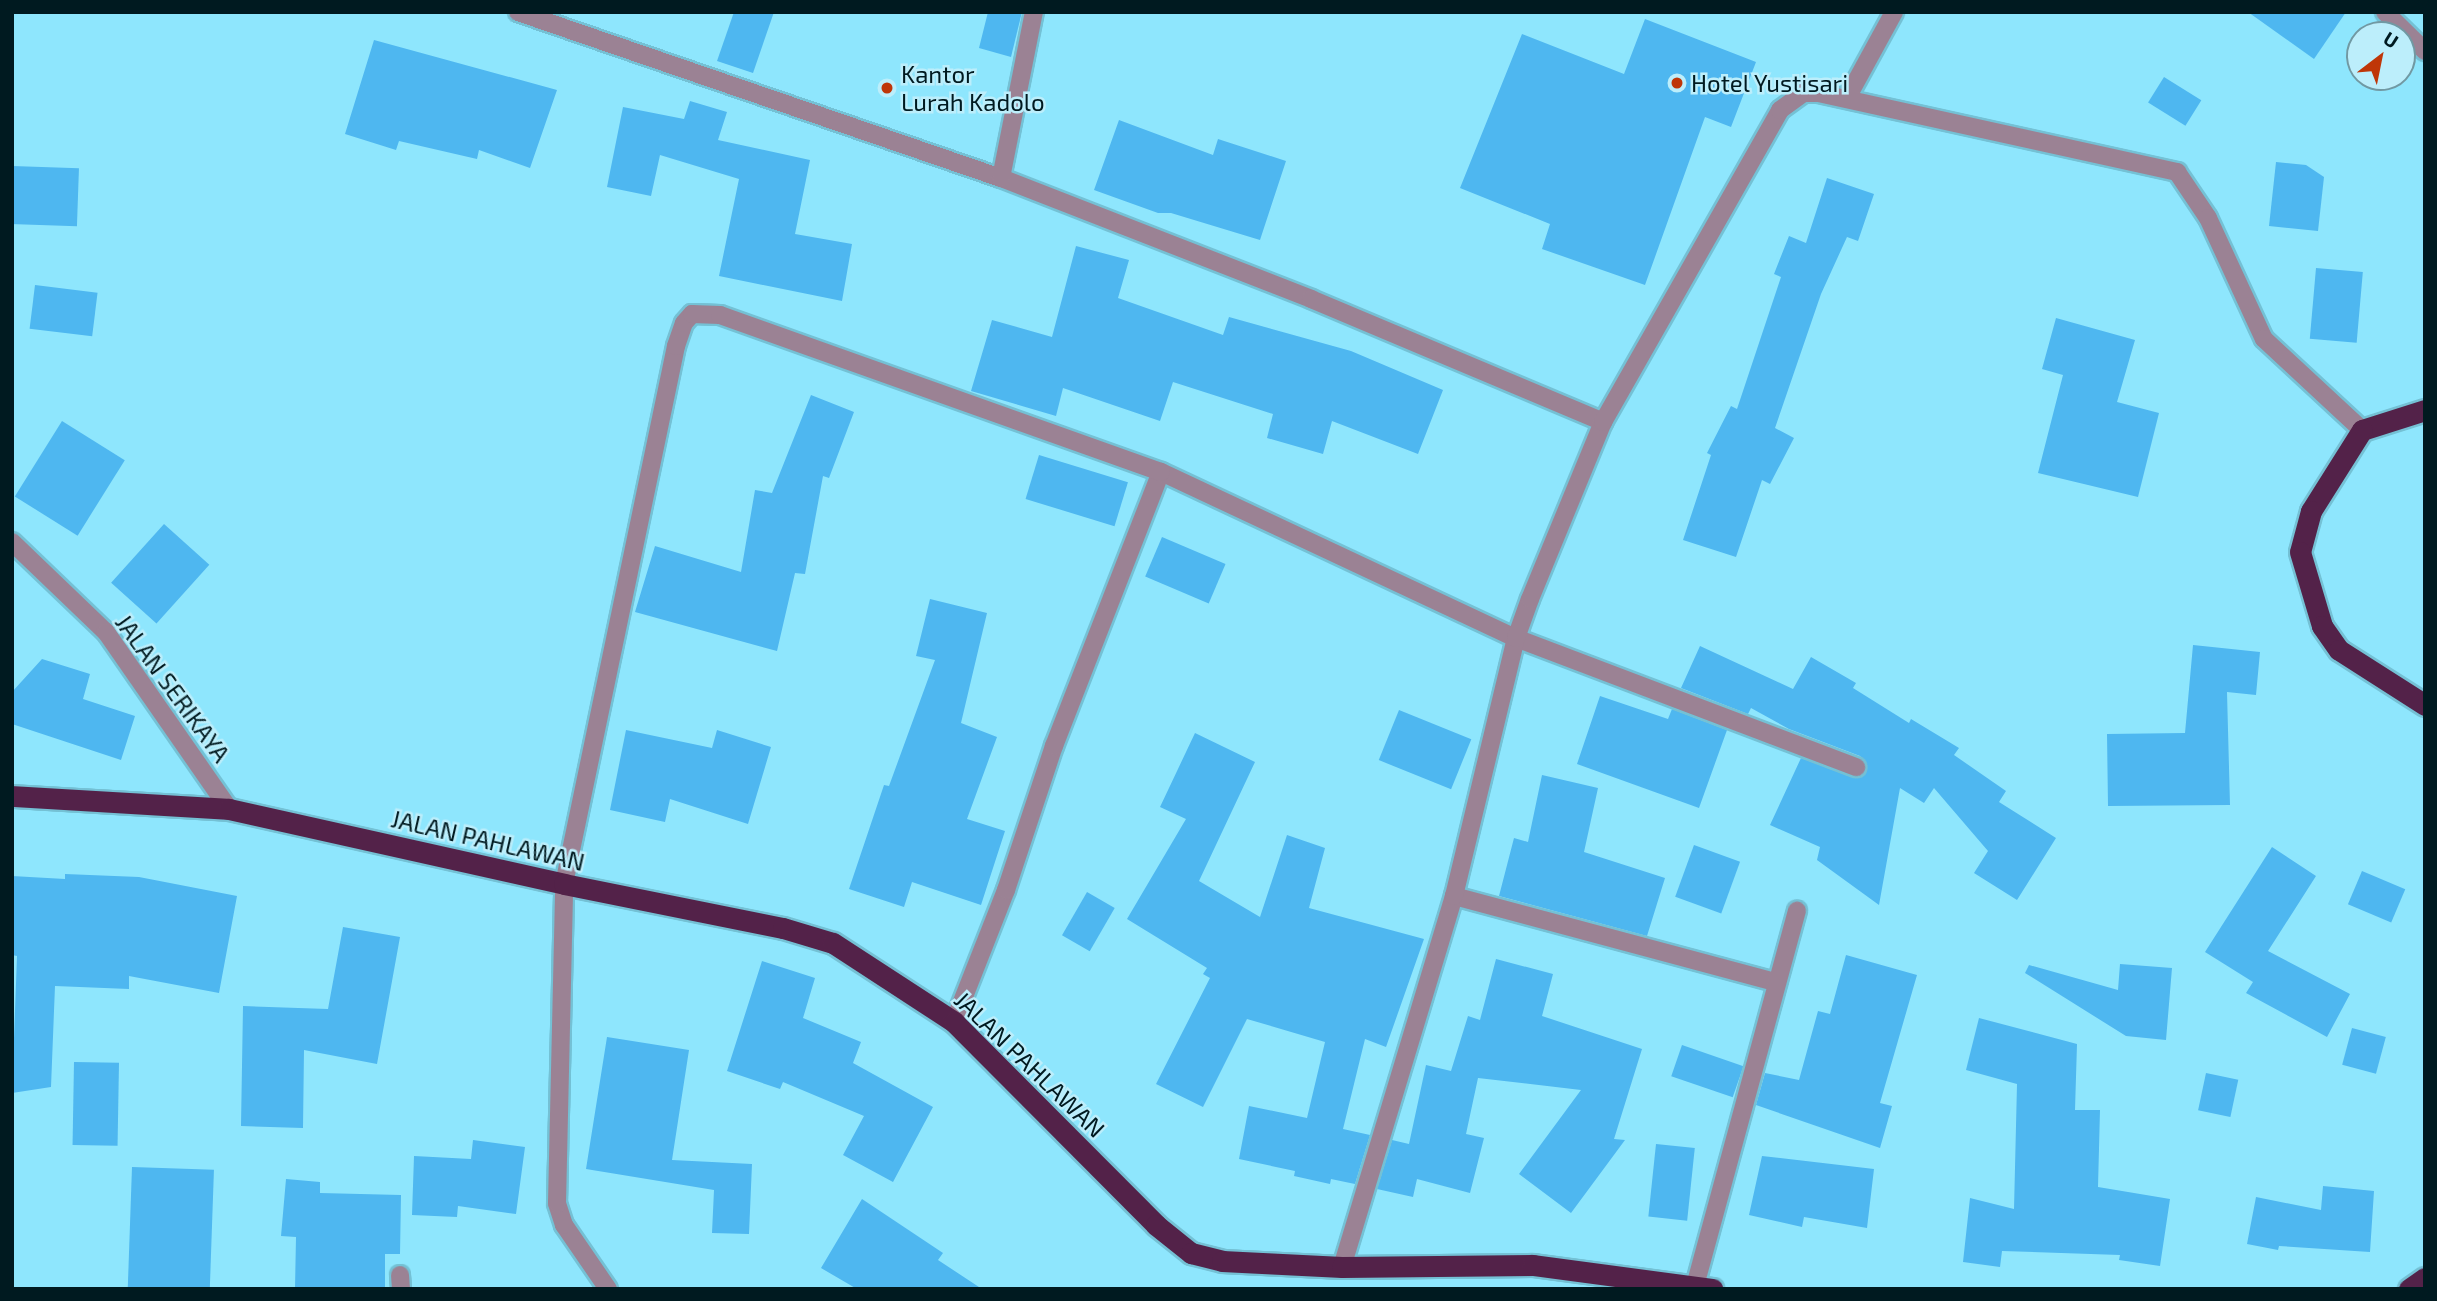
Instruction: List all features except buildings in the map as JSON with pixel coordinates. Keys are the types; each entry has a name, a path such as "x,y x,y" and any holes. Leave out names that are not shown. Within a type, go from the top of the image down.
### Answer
{"highway":[{"path":"2425,410 2362,430 2306,524 2302,570 2322,626 2339,650 2425,705"},
{"name":"JALAN PAHLAWAN","path":"12,796 229,809 564,884 783,928 833,943 954,1022 1184,1248 1222,1261 1342,1267 1533,1265 1704,1287"},
{"path":"2409,1289 2425,1278"}],"street":[{"path":"518,12 1001,178 1311,299 1603,422"},
{"path":"1001,178 1034,12"},
{"path":"1847,98 1894,12"},
{"path":"2385,12 2425,51"},
{"path":"1342,1267 1454,896 1516,638 1603,422 1780,110 1803,93 1847,98 2177,172 2208,218 2264,339 2362,430"},
{"path":"608,1289 564,1225 556,1203 564,884 676,346 692,314 720,315 1161,472 1516,638 1856,766"},
{"path":"954,1022 1006,890 1054,746 1161,472"},
{"name":"JALAN SERIKAYA","path":"12,542 106,632 229,809"},
{"path":"1454,896 1774,982"},
{"path":"1704,1287 1774,982 1797,911"}],"place":[{"name":"Hotel Yustisari","path":"1677,83"},
{"name":"Kantor Lurah Kadolo","path":"887,88"}]}
